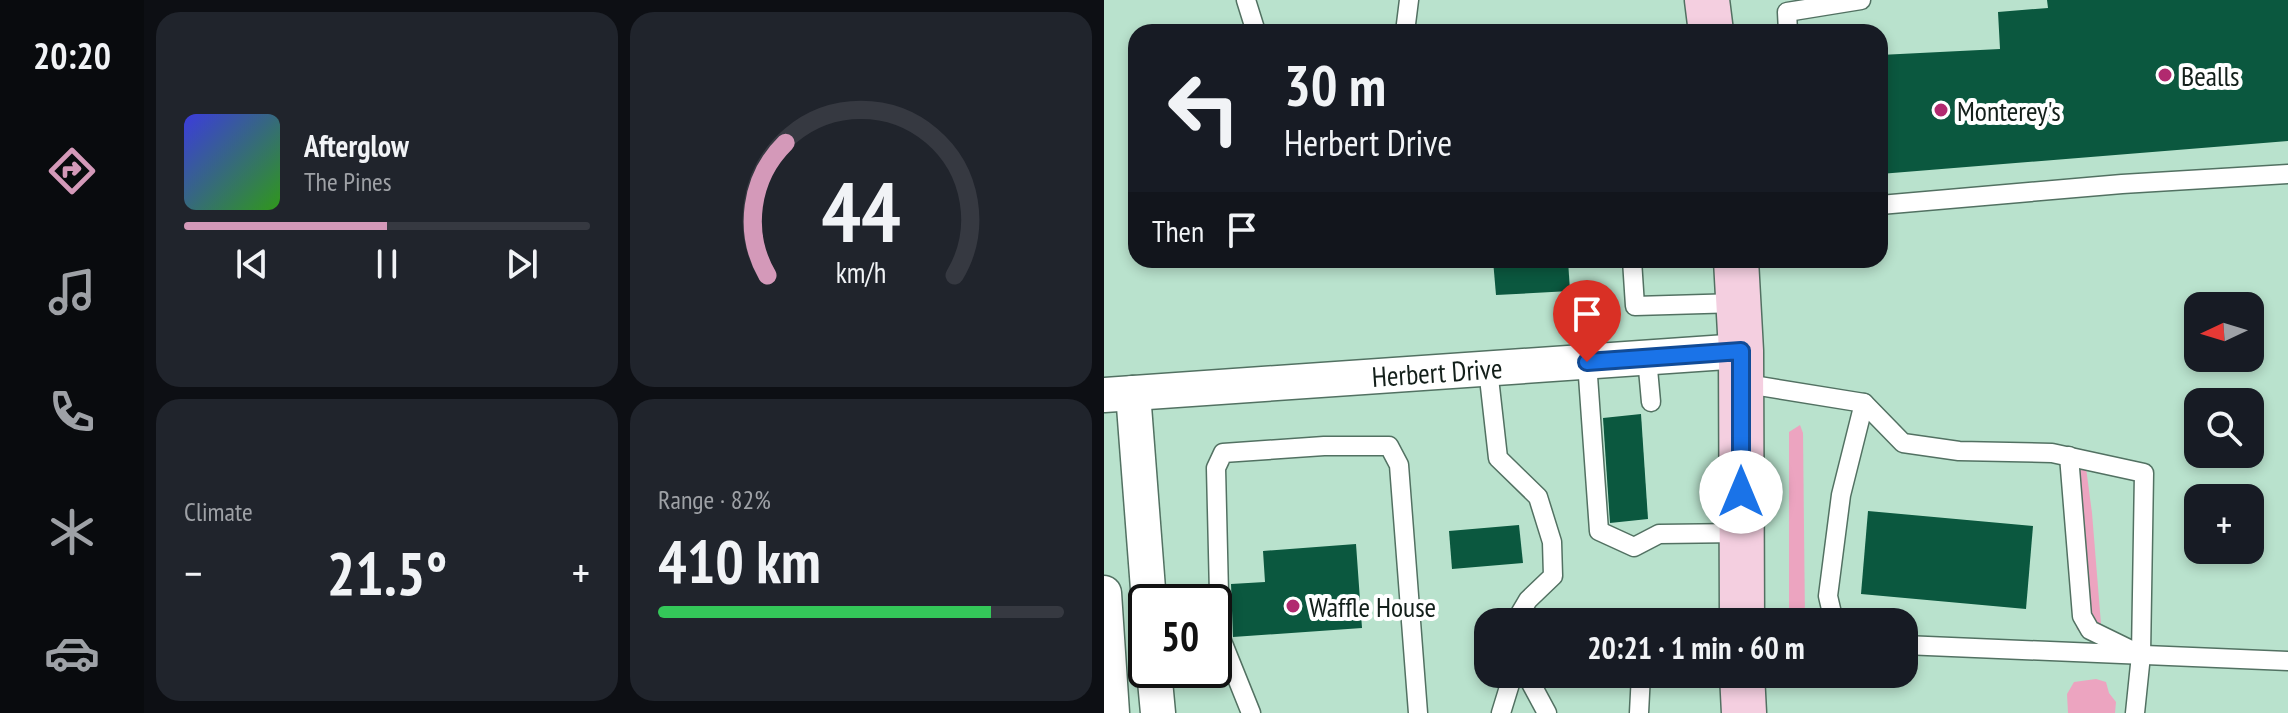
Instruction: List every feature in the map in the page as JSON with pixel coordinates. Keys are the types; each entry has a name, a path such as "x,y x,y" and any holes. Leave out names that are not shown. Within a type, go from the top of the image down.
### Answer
{"main road":[{"path":"1707,0 1710,24"},
{"path":"1736,268 1741,367 1742,608"},
{"path":"1743,688 1744,713"}],"street":[{"name":"Herbert Drive","path":"1146,584 1118,394 1647,358 1741,367"},
{"path":"1104,593 1112,713"},
{"path":"1156,688 1158,713"}],"lane":[{"path":"1246,0 1254,24"},
{"path":"1406,24 1409,0"},
{"path":"1788,24 1787,12 1861,0"},
{"path":"1888,204 2136,183 2288,174"},
{"path":"1633,268 1635,306 1738,303"},
{"path":"1647,358 1651,402"},
{"path":"1587,362 1599,531 1637,556 1659,534 1741,533"},
{"path":"1741,367 1864,403 1903,443 1959,451 2052,453 2144,473 2141,655 2135,713"},
{"path":"1488,369 1498,458 1538,497 1552,542 1553,576 1523,608"},
{"path":"1831,608 1828,596 1841,495 1864,403"},
{"path":"1251,713 1220,636 1216,468 1223,453 1324,446 1389,446 1399,465 1418,713"},
{"path":"2069,456 2082,616 2090,630 2141,655"},
{"path":"1918,646 2288,661"},
{"path":"1501,713 1509,688"},
{"path":"1534,688 1547,713"},
{"path":"1639,713 1640,688"}],"shaded area":[{"path":"1104,0 2288,0 2288,713 1104,713"},
{"path":"1800,425 1803,433 1805,608 1789,608 1789,432"},
{"path":"2085,460 2101,624 2077,630 2063,463"},
{"path":"2096,679 2106,682 2116,702 2115,713 2068,713 2067,694 2074,682"}],"building":[{"path":"2047,0 2288,0 2288,141 1888,173 1888,55 2000,49 1998,12 2048,8"},
{"path":"1494,268 1569,268 1570,291 1496,295"},
{"path":"1641,414 1648,519 1610,523 1603,418"},
{"path":"1868,511 2033,526 2026,609 1861,594"},
{"path":"1519,525 1523,563 1452,569 1449,531"},
{"name":"Waffle House","path":"1356,544 1362,628 1233,637 1231,584 1265,582 1263,551"}],"place":[{"name":"Bealls","path":"2165,75"},
{"name":"Monterey's","path":"1941,110"},
{"name":"Waffle House","path":"1293,606"}],"route":[{"path":"1587,362 1741,351 1741,492"}]}
